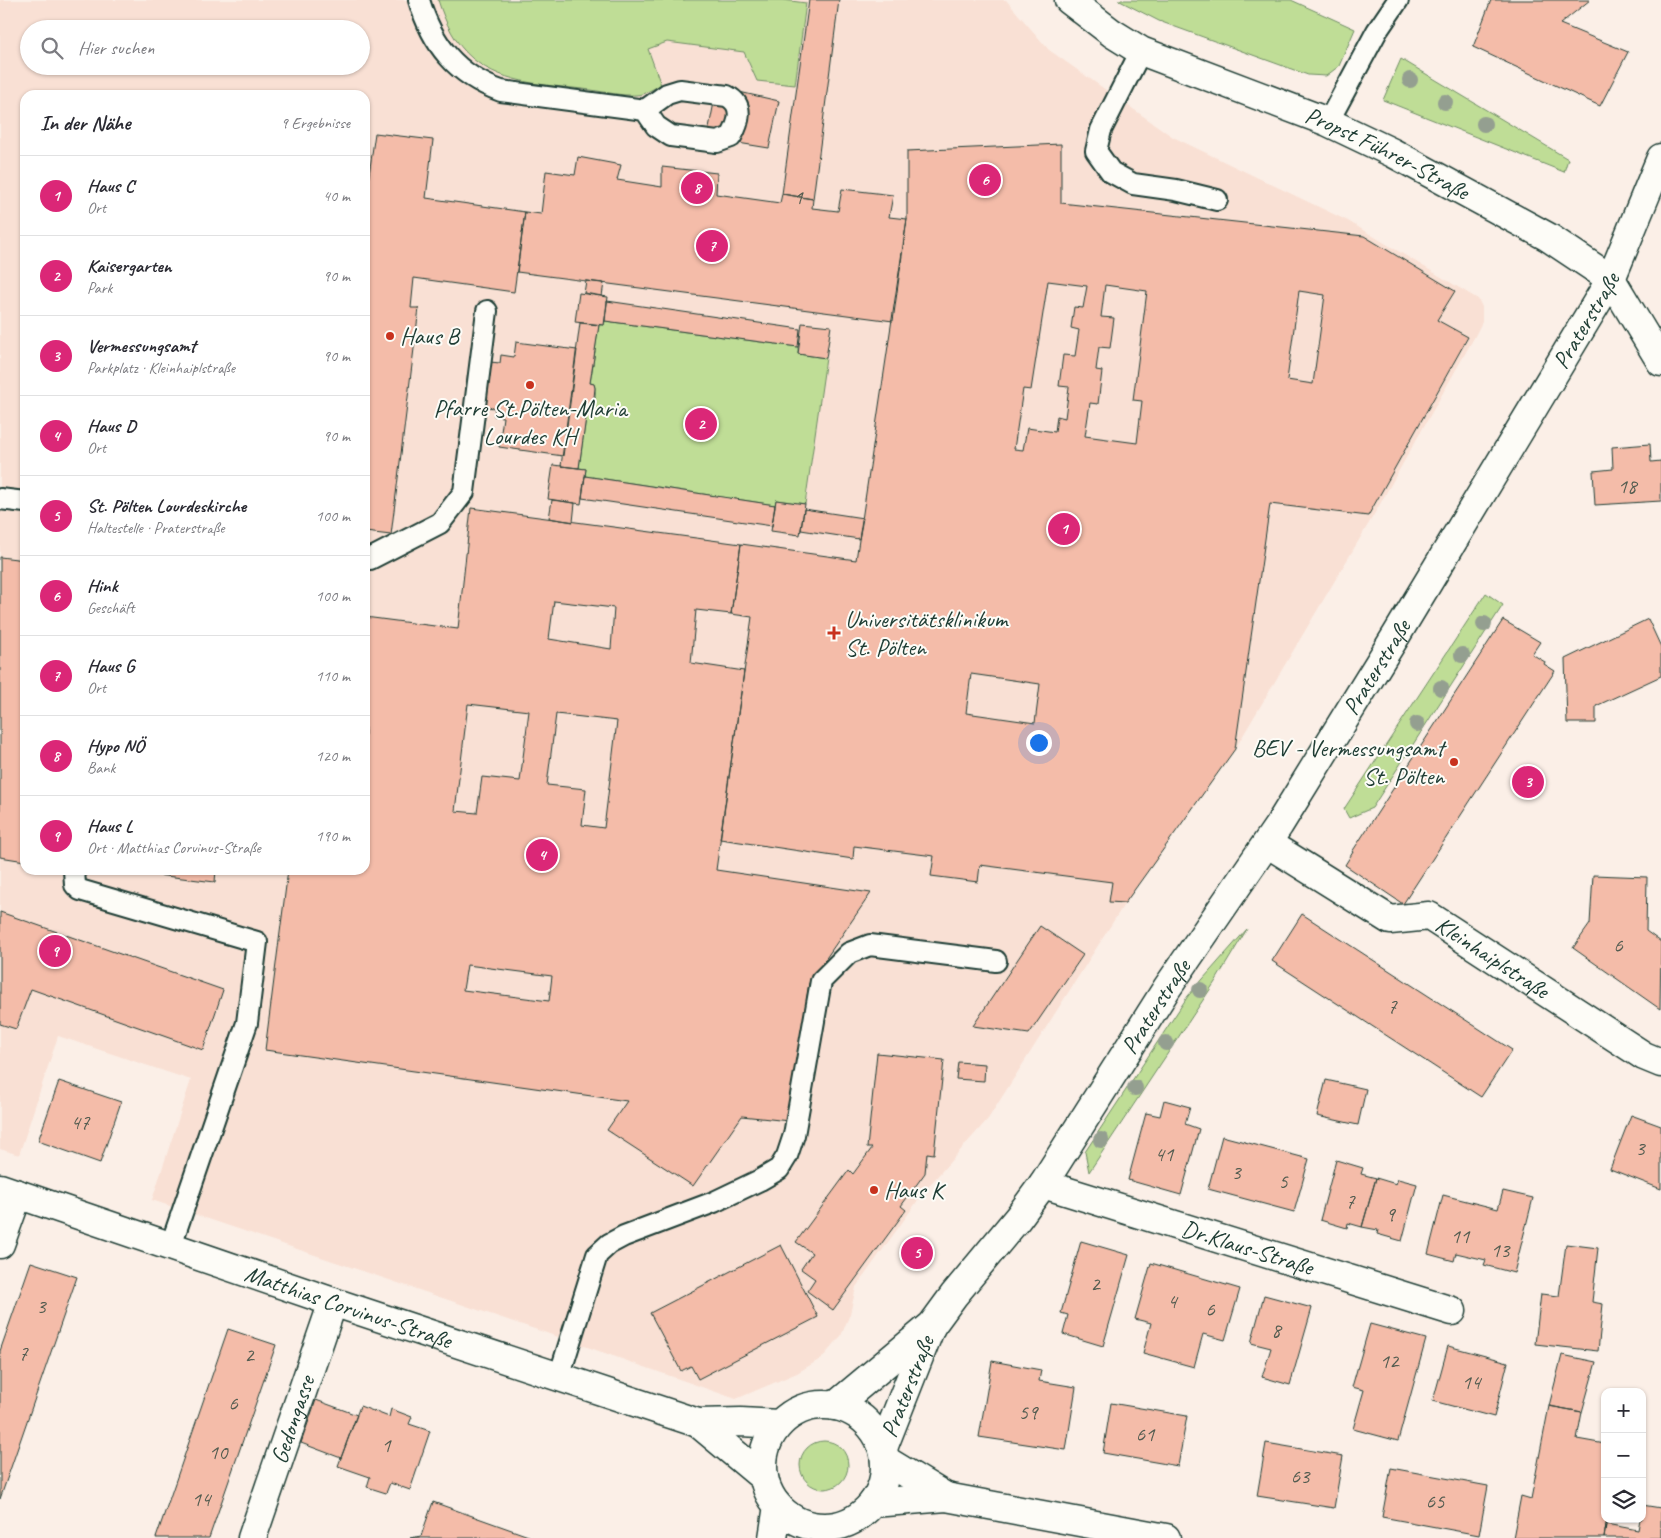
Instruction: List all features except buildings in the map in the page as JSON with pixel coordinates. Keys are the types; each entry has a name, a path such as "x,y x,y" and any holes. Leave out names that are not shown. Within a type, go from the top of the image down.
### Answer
{"street":[{"name":"Propst Führer-Straße","path":"1069,0 1112,33 1141,51 1328,122 1393,153 1548,237 1611,279 1661,362"},
{"name":"Praterstraße","path":"835,1406 932,1325 1043,1184 1167,988 1267,843 1397,634 1611,279 1661,158"},
{"name":"Kleinhaiplstraße","path":"1267,843 1390,920 1429,916 1644,1056 1661,1063"},
{"name":"Dr.Klaus-Straße","path":"1043,1184 1452,1311"},
{"name":"Matthias Corvinus-Straße","path":"9,1191 333,1302 698,1423 742,1422 779,1424"},
{"path":"0,1244 9,1191"},
{"name":"Gedongasse","path":"252,1538 333,1302"},
{"name":"Praterstraße","path":"884,1454 932,1325"},
{"path":"817,1405 835,1406 854,1413 870,1425 877,1435 884,1454 883,1483 873,1503 864,1513 824,1533 813,1526 800,1523 788,1516 778,1506 769,1494 762,1463 766,1446 779,1424 799,1410 817,1405"},
{"name":"Matthias Corvinus-Straße","path":"698,1423 764,1478"},
{"path":"884,1454 946,1497"},
{"path":"873,1503 946,1497 1166,1538"},
{"path":"773,1538 778,1506"}],"lane":[{"path":"419,0 425,22 438,44 459,67 486,86 500,91 645,110"},
{"path":"1328,122 1377,31 1398,0"},
{"path":"1141,51 1101,130 1096,151 1111,172 1133,184 1176,190 1217,200"},
{"path":"370,559 440,524 464,492 487,311"},
{"path":"0,499 20,501"},
{"path":"74,875 74,885 80,890 257,942 247,1023 171,1245"},
{"path":"558,1377 597,1255 609,1244 624,1236 714,1202 760,1180 779,1168 787,1156 794,1135 821,981 850,953 870,945 996,961"}],"shaded area":[{"name":"Universitätsklinikum St. Pölten","path":"0,0 1006,0 1049,50 1173,137 1348,221 1478,299 1482,307 1482,322 1475,336 1372,518 1235,749 1125,903 988,1119 926,1189 856,1287 850,1314 841,1336 822,1358 797,1373 736,1399 152,1200 191,1080 58,1036 19,1155 0,1149"}],"green space":[{"path":"438,0 783,0 806,3 795,85 757,81 744,52 667,42 648,49 661,85 639,95 631,95 545,85 514,79 486,68 473,59 456,40 447,24"},
{"path":"1118,0 1291,0 1355,29 1339,66 1326,76 1308,75 1159,21"},
{"path":"1401,59 1568,159 1564,172 1383,100"},
{"path":"605,321 798,347 798,354 826,358 805,504 776,500 775,505 585,476 586,469 579,468 587,410 591,411 595,398 594,384 590,383 599,325 604,325"},
{"path":"1486,593 1503,605 1372,808 1349,818 1344,809"},
{"path":"1247,929 1215,982 1089,1172 1085,1152 1188,996"},
{"path":"819,1441 829,1441 838,1445 844,1451 847,1456 847,1474 838,1485 829,1489 819,1489 810,1485 804,1479 800,1470 800,1460 804,1451 810,1445"}],"place":[{"name":"Hink","path":"985,180"},
{"name":"Hypo NÖ","path":"697,188"},
{"name":"Haus G","path":"712,246"},
{"name":"Haus B","path":"390,336"},
{"name":"Pfarre St.Pölten-Maria Lourdes KH","path":"530,385"},
{"name":"Kaisergarten","path":"701,424"},
{"name":"Haus C","path":"1064,529"},
{"name":"Universitätsklinikum St. Pölten","path":"834,633"},
{"name":"BEV - Vermessungsamt St. Pölten","path":"1454,762"},
{"name":"Vermessungsamt","path":"1528,782"},
{"name":"Haus D","path":"542,855"},
{"name":"Haus L","path":"55,951"},
{"name":"Haus K","path":"874,1190"},
{"name":"St. Pölten Lourdeskirche","path":"917,1253"}]}
